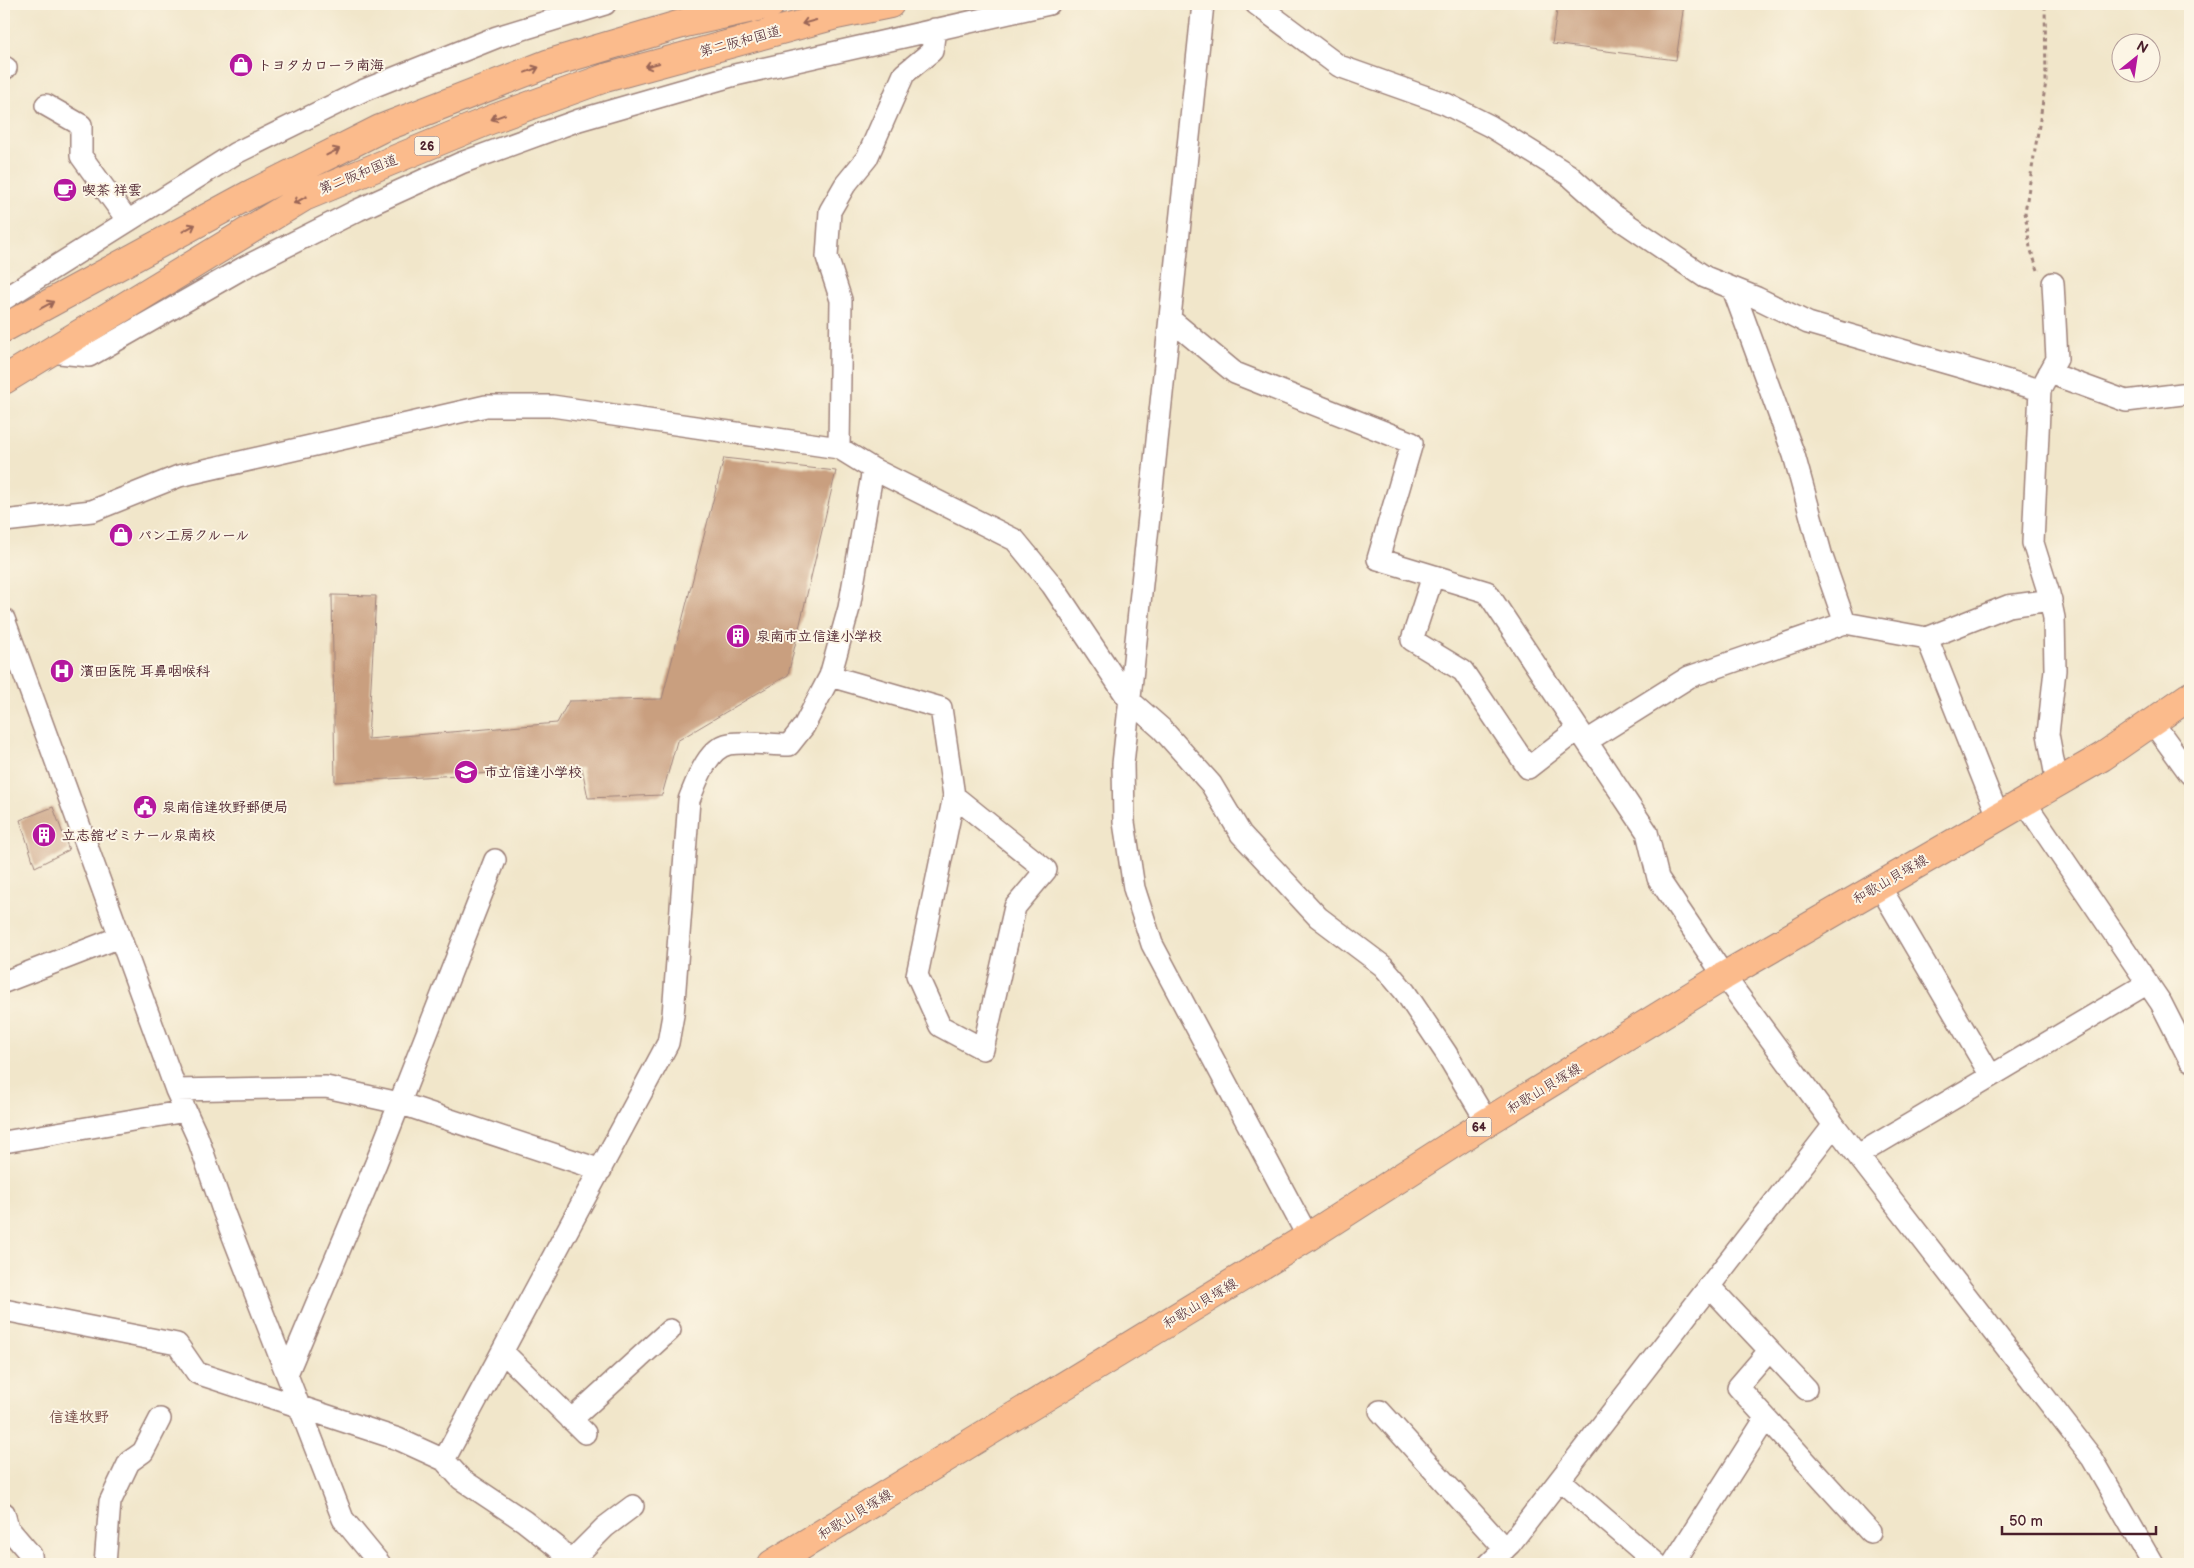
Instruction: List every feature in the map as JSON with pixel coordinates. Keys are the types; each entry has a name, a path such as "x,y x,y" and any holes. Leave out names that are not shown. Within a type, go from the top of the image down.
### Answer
{"main road":[{"name":"第二阪和国道","path":"4,328 249,195 380,129 548,64 686,23 771,4"},
{"name":"第二阪和国道","path":"4,380 101,319 304,197 490,120 605,78 836,15 890,4"},
{"name":"和歌山貝塚線","path":"772,1564 1308,1238 1488,1122 1724,976 2102,757 2190,696"}],"street":[{"path":"4,299 236,153 362,91 497,38 605,4"},
{"path":"50,352 89,356 243,268 358,210 461,163 578,120 734,75 1049,4"},
{"path":"1203,4 1123,764 1124,822 1134,888 1152,944 1308,1238"},
{"path":"1256,4 1339,66 1446,104 1490,126 1569,175 1615,216 1705,277 1808,323 2126,401 2190,392"},
{"path":"839,448 841,300 826,257 830,211 845,185 867,158 904,74 932,51 935,29"},
{"path":"46,105 81,124 81,156 128,220"},
{"path":"2047,280 2057,359 2044,381 2033,543 2051,600 2054,618 2055,670 2048,734 2057,782"},
{"path":"1733,289 1794,455 1822,557 1845,623"},
{"path":"1170,319 1235,373 1412,442 1378,559 1487,592 1647,832 1658,878 1724,976 1834,1125 2092,1458 2153,1564"},
{"path":"4,522 92,511 178,476 486,406 552,406 839,448 873,469 1015,540 1052,585 1130,700 1162,729 1211,784 1241,834 1318,917 1383,966 1406,992 1488,1122"},
{"path":"444,1460 668,1043 672,1015 689,800 700,772 714,752 728,744 789,745 804,726 830,676 849,608 873,469"},
{"path":"1433,576 1412,640 1463,672 1528,768 1689,676 1845,623 1927,638 2008,606 2051,600"},
{"path":"4,619 176,1090 197,1136 224,1213 343,1519 380,1564"},
{"path":"1927,638 1998,816"},
{"path":"830,676 941,708 954,796 917,975 940,1026 983,1049 1015,906 1046,870 954,796"},
{"path":"2153,723 2190,774"},
{"path":"2024,801 2162,1003 2190,1060"},
{"path":"286,1374 399,1103 495,860"},
{"path":"1879,885 1991,1076"},
{"path":"4,982 120,937"},
{"path":"1858,1155 2148,983"},
{"path":"176,1090 326,1088 399,1103 601,1170"},
{"path":"4,1142 186,1111"},
{"path":"1489,1564 1505,1549 1560,1480 1834,1125"},
{"path":"1710,1286 1806,1390"},
{"path":"4,1310 177,1344 197,1373 398,1439 444,1460 461,1479 524,1521 557,1547 572,1563 605,1527 633,1506"},
{"path":"503,1352 578,1427 670,1330"},
{"path":"1770,1351 1738,1387 1870,1532"},
{"path":"1380,1411 1505,1549"},
{"path":"1673,1564 1766,1418"},
{"path":"105,1564 110,1502 129,1462 144,1452 160,1419"},
{"path":"1560,1480 1657,1564"},
{"path":"4,1513 8,1528 31,1555 32,1564"}],"path":[{"path":"2045,4 2046,82 2028,184 2025,212 2030,248 2047,280"}],"building":[{"path":"1558,4 1684,4 1676,60 1552,44"},
{"name":"泉南市立信達小学校","path":"724,458 836,471 788,675 677,741 662,795 588,798 582,768 335,782 332,595 376,596 368,739 557,723 569,701 662,699"},
{"name":"立志舘ゼミナール泉南校","path":"53,807 69,850 35,867 20,820"}],"place":[{"name":"トヨタカローラ南海","path":"241,65"},
{"name":"喫茶 祥雲","path":"65,190"},
{"name":"パン工房クルール","path":"121,535"},
{"name":"泉南市立信達小学校","path":"738,636"},
{"name":"濱田医院 耳鼻咽喉科","path":"62,671"},
{"name":"市立信達小学校","path":"466,772"},
{"name":"泉南信達牧野郵便局","path":"145,807"},
{"name":"立志舘ゼミナール泉南校","path":"44,835"}],"district":[{"name":"信達牧野","path":"79,1417"}]}
